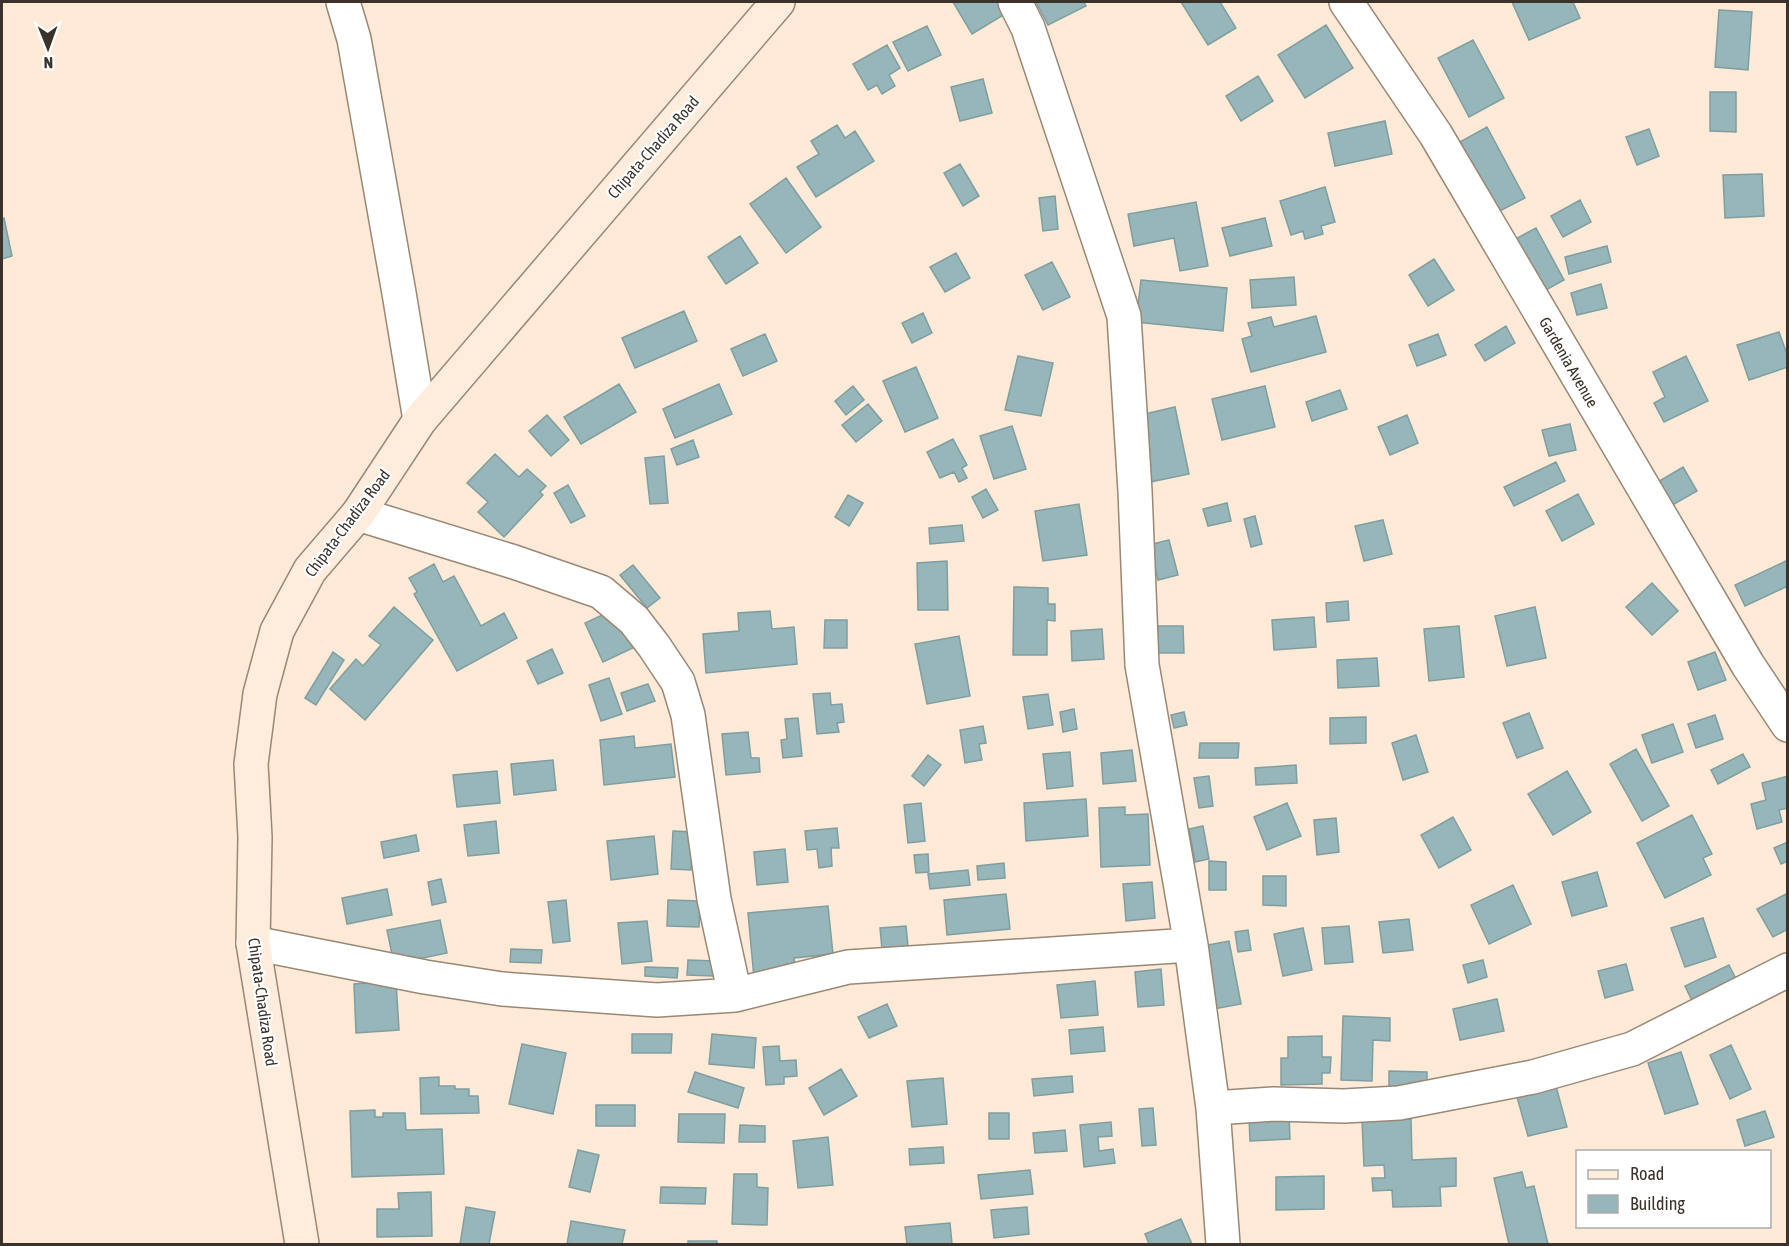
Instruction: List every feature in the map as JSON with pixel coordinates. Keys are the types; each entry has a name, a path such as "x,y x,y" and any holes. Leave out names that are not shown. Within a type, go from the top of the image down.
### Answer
{"main road":[{"name":"Chipata-Chadiza Road","path":"302,1245 253,943 255,837 251,764 260,693 277,631 310,570 358,514 420,420 778,2"}],"street":[{"path":"343,2 354,39 420,420"},
{"path":"1015,2 1028,28 1124,315 1135,491 1142,665 1191,945 1213,1108 1223,1245"},
{"name":"Gardenia Avenue","path":"1346,2 1436,135 1748,665 1788,725"},
{"path":"358,514 514,562 601,592 634,620 678,682 688,715 714,899 735,995"},
{"path":"253,943 416,975 502,989 657,1000 735,995 848,967 1191,945"},
{"path":"1213,1108 1275,1104 1344,1106 1399,1103 1533,1077 1632,1049 1788,970"}],"building":[{"path":"953,2 998,2 1005,14 972,34"},
{"path":"1036,2 1084,2 1086,6 1048,25"},
{"path":"1181,2 1220,2 1236,28 1208,45"},
{"path":"1512,2 1573,2 1580,18 1529,40"},
{"path":"1719,10 1752,12 1748,70 1715,67"},
{"path":"1326,25 1353,68 1305,98 1278,55"},
{"path":"927,26 941,55 908,71 893,42"},
{"path":"1473,40 1504,98 1469,117 1438,58"},
{"path":"887,45 900,68 889,75 895,86 882,94 877,85 868,90 853,64"},
{"path":"1258,76 1273,101 1241,121 1226,96"},
{"path":"983,79 992,113 960,121 951,87"},
{"path":"1710,92 1736,92 1736,132 1710,131"},
{"path":"1385,121 1392,154 1335,166 1328,133"},
{"path":"837,125 845,138 855,131 874,161 816,197 797,167 819,154 811,141"},
{"path":"1487,127 1525,198 1496,213 1458,143"},
{"path":"1649,129 1659,156 1637,165 1626,137"},
{"path":"960,164 979,196 963,206 944,173"},
{"path":"1762,174 1764,216 1725,218 1723,175"},
{"path":"786,178 821,227 786,253 750,204"},
{"path":"1325,187 1335,222 1321,226 1323,234 1305,239 1303,231 1291,235 1280,201"},
{"path":"1055,196 1058,229 1043,231 1039,198"},
{"path":"1580,200 1591,222 1563,237 1551,216"},
{"path":"1196,202 1208,266 1180,271 1174,238 1134,246 1128,214"},
{"path":"4,218 12,256 2,259 2,219"},
{"path":"1265,218 1272,246 1230,256 1222,228"},
{"path":"1536,228 1564,280 1535,296 1506,244"},
{"path":"740,236 758,263 726,284 708,257"},
{"path":"1607,246 1611,262 1569,274 1565,257"},
{"path":"956,253 970,278 945,292 930,267"},
{"path":"1434,259 1454,290 1428,306 1409,275"},
{"path":"1052,262 1070,297 1043,310 1025,275"},
{"path":"1294,277 1296,305 1252,308 1250,280"},
{"path":"1141,280 1227,288 1223,331 1136,322"},
{"path":"1601,284 1607,308 1577,315 1571,293"},
{"path":"684,311 697,341 635,368 622,338"},
{"path":"923,313 932,333 912,343 902,323"},
{"path":"1316,316 1326,352 1251,372 1242,339 1252,336 1248,323 1271,317 1274,327"},
{"path":"1506,326 1515,343 1485,361 1475,345"},
{"path":"1779,332 1788,357 1788,367 1749,380 1737,345"},
{"path":"765,334 777,361 743,376 731,349"},
{"path":"1438,334 1446,355 1417,366 1409,345"},
{"path":"1018,356 1053,363 1041,416 1005,410"},
{"path":"1686,356 1708,401 1664,422 1654,403 1665,397 1653,372"},
{"path":"916,367 938,418 905,432 883,381"},
{"path":"619,384 636,412 581,444 564,417"},
{"path":"719,384 732,414 675,438 663,409"},
{"path":"853,386 864,400 846,415 835,401"},
{"path":"1265,386 1275,427 1222,440 1212,399"},
{"path":"1340,390 1347,409 1312,421 1306,402"},
{"path":"868,404 882,421 856,442 842,425"},
{"path":"1175,407 1189,474 1150,482 1136,416"},
{"path":"547,415 569,440 551,456 529,431"},
{"path":"1407,415 1418,443 1390,455 1378,427"},
{"path":"1570,424 1576,450 1549,456 1542,430"},
{"path":"1012,426 1026,469 994,479 980,436"},
{"path":"953,439 967,465 962,468 967,478 959,482 954,472 940,478 927,452"},
{"path":"693,440 699,457 677,465 671,449"},
{"path":"495,454 519,477 527,469 546,486 540,492 543,495 504,537 478,512 488,502 467,483"},
{"path":"664,456 668,503 650,504 645,458"},
{"path":"1556,462 1565,481 1514,506 1504,487"},
{"path":"1683,467 1697,491 1669,507 1656,483"},
{"path":"568,485 585,516 571,523 554,493"},
{"path":"986,489 998,510 983,518 972,497"},
{"path":"1578,494 1594,524 1562,541 1546,511"},
{"path":"848,495 863,503 849,526 835,517"},
{"path":"1227,503 1231,521 1208,526 1203,509"},
{"path":"1079,504 1087,555 1043,561 1035,511"},
{"path":"1255,516 1262,544 1251,547 1244,519"},
{"path":"1383,520 1392,554 1364,561 1355,526"},
{"path":"962,525 964,541 930,544 929,528"},
{"path":"1169,540 1178,575 1158,580 1149,545"},
{"path":"1788,560 1788,586 1745,606 1735,585"},
{"path":"947,561 948,610 918,610 917,563"},
{"path":"434,564 443,582 454,576 481,626 504,613 517,638 457,671 414,594 417,592 409,578"},
{"path":"633,565 660,598 647,608 620,575"},
{"path":"1652,583 1678,611 1652,635 1626,607"},
{"path":"1014,587 1048,588 1048,604 1055,604 1055,621 1047,620 1047,655 1013,655"},
{"path":"1348,601 1349,620 1327,622 1326,603"},
{"path":"394,607 433,640 365,720 330,689 356,659 363,666 381,645 369,636"},
{"path":"1535,607 1546,658 1507,666 1495,616"},
{"path":"615,609 633,648 603,662 585,623"},
{"path":"770,611 772,629 794,627 797,664 706,673 703,634 739,631 738,613"},
{"path":"1314,617 1316,647 1274,650 1272,620"},
{"path":"825,620 847,620 847,648 824,648"},
{"path":"1158,626 1183,626 1184,653 1158,653"},
{"path":"1459,626 1464,677 1429,681 1424,629"},
{"path":"1102,629 1104,659 1072,661 1071,631"},
{"path":"959,636 970,696 927,704 915,644"},
{"path":"552,649 563,673 538,684 527,661"},
{"path":"333,652 344,660 316,705 305,698"},
{"path":"1715,652 1726,680 1698,690 1688,662"},
{"path":"1377,658 1379,686 1338,688 1337,660"},
{"path":"609,678 622,714 601,721 589,685"},
{"path":"648,684 655,701 627,711 621,693"},
{"path":"830,693 831,705 842,704 844,722 837,723 839,732 817,734 813,694"},
{"path":"1048,694 1053,725 1028,729 1023,697"},
{"path":"1074,709 1077,729 1063,732 1060,712"},
{"path":"1184,712 1187,725 1174,728 1171,715"},
{"path":"1529,713 1543,748 1517,758 1503,723"},
{"path":"1715,715 1723,739 1696,748 1688,724"},
{"path":"1366,717 1366,743 1330,744 1330,718"},
{"path":"798,718 802,756 783,758 781,740 787,739 785,719"},
{"path":"1673,724 1683,752 1652,763 1642,735"},
{"path":"983,726 986,743 979,744 982,760 965,763 960,730"},
{"path":"748,732 751,758 759,758 760,772 726,775 722,734"},
{"path":"1416,735 1428,772 1403,780 1392,743"},
{"path":"634,736 635,748 671,744 675,777 604,785 600,740"},
{"path":"1200,743 1239,743 1238,758 1199,758"},
{"path":"1636,749 1669,806 1642,821 1610,764"},
{"path":"1132,750 1136,781 1103,784 1101,753"},
{"path":"1070,752 1073,786 1047,789 1043,754"},
{"path":"1743,754 1750,767 1718,784 1711,770"},
{"path":"928,755 941,765 924,786 912,776"},
{"path":"553,760 556,790 514,795 511,764"},
{"path":"1296,765 1297,783 1256,785 1255,768"},
{"path":"497,771 500,803 457,807 453,775"},
{"path":"1567,771 1591,812 1553,835 1528,794"},
{"path":"1209,776 1213,806 1199,808 1194,778"},
{"path":"1788,776 1788,808 1779,810 1782,822 1757,829 1751,804 1766,800 1762,783"},
{"path":"1086,799 1088,836 1026,841 1024,803"},
{"path":"921,803 925,841 908,843 904,805"},
{"path":"1287,803 1301,836 1267,850 1254,817"},
{"path":"1125,807 1125,815 1148,814 1150,865 1101,867 1099,808"},
{"path":"1692,815 1712,854 1703,858 1711,875 1665,898 1637,843"},
{"path":"1453,817 1471,850 1439,868 1421,835"},
{"path":"1336,818 1339,852 1317,855 1314,820"},
{"path":"496,821 499,853 468,856 464,825"},
{"path":"1203,826 1209,859 1195,862 1189,829"},
{"path":"837,828 839,848 831,848 832,866 819,868 817,849 807,850 805,831"},
{"path":"673,831 693,832 691,870 671,869"},
{"path":"416,835 419,851 384,858 381,842"},
{"path":"654,836 658,874 611,880 607,841"},
{"path":"1788,842 1788,861 1781,864 1774,848"},
{"path":"785,849 788,882 757,885 754,852"},
{"path":"928,854 929,872 916,873 914,855"},
{"path":"1209,861 1226,862 1226,890 1209,890"},
{"path":"1004,863 1005,878 978,880 977,866"},
{"path":"968,870 970,885 930,889 928,874"},
{"path":"1597,872 1607,906 1572,916 1562,882"},
{"path":"1263,876 1286,876 1286,906 1263,905"},
{"path":"441,879 446,902 432,905 428,882"},
{"path":"1152,882 1155,918 1126,921 1123,884"},
{"path":"1513,885 1531,924 1489,944 1471,905"},
{"path":"387,889 392,915 347,924 342,898"},
{"path":"1788,893 1788,929 1773,937 1757,909"},
{"path":"1006,894 1010,929 947,935 944,900"},
{"path":"566,900 570,941 553,943 548,902"},
{"path":"668,900 700,901 699,927 667,926"},
{"path":"828,906 833,954 794,958 796,974 754,978 748,913"},
{"path":"1703,918 1716,957 1685,967 1671,928"},
{"path":"1409,919 1413,950 1383,953 1379,922"},
{"path":"440,920 447,953 394,964 387,930"},
{"path":"647,921 652,961 622,964 618,923"},
{"path":"906,926 908,946 882,949 880,928"},
{"path":"1349,926 1353,962 1325,964 1322,928"},
{"path":"1303,928 1312,970 1283,976 1274,934"},
{"path":"1248,930 1251,950 1238,952 1235,932"},
{"path":"1229,941 1241,1004 1214,1009 1202,946"},
{"path":"511,949 542,950 541,963 510,962"},
{"path":"688,960 714,961 713,976 687,975"},
{"path":"1483,960 1487,977 1468,983 1463,965"},
{"path":"1626,964 1633,990 1605,998 1598,971"},
{"path":"1729,965 1740,987 1696,1009 1685,986"},
{"path":"645,967 678,968 677,978 645,976"},
{"path":"1161,969 1164,1005 1138,1007 1135,972"},
{"path":"396,981 399,1030 356,1033 354,984"},
{"path":"1095,981 1098,1015 1061,1018 1057,985"},
{"path":"1497,999 1504,1031 1460,1040 1453,1009"},
{"path":"887,1004 897,1026 869,1038 858,1017"},
{"path":"1343,1016 1390,1018 1390,1041 1373,1040 1372,1081 1341,1080"},
{"path":"1103,1027 1105,1051 1071,1054 1069,1030"},
{"path":"632,1034 672,1034 671,1053 632,1053"},
{"path":"712,1034 756,1038 754,1068 709,1064"},
{"path":"1322,1036 1322,1057 1331,1057 1330,1073 1322,1073 1322,1084 1281,1085 1281,1058 1288,1058 1288,1037"},
{"path":"522,1044 566,1053 553,1114 509,1104"},
{"path":"1731,1045 1751,1089 1730,1099 1710,1055"},
{"path":"779,1046 780,1061 796,1060 797,1076 784,1077 784,1084 766,1085 763,1047"},
{"path":"1681,1052 1698,1104 1665,1114 1648,1063"},
{"path":"841,1069 857,1096 824,1115 809,1088"},
{"path":"1389,1071 1427,1072 1427,1090 1389,1089"},
{"path":"695,1072 744,1088 738,1108 688,1092"},
{"path":"1072,1076 1073,1092 1034,1096 1032,1079"},
{"path":"439,1077 439,1086 469,1089 469,1096 478,1096 479,1113 421,1114 420,1078"},
{"path":"943,1078 947,1124 912,1127 907,1081"},
{"path":"1556,1086 1567,1127 1528,1136 1517,1097"},
{"path":"596,1105 635,1105 635,1126 596,1126"},
{"path":"1153,1108 1156,1145 1142,1146 1139,1109"},
{"path":"375,1110 375,1117 383,1117 383,1113 405,1113 406,1130 442,1129 444,1174 352,1177 350,1111"},
{"path":"1765,1111 1774,1137 1745,1146 1737,1120"},
{"path":"989,1113 1009,1113 1009,1139 989,1139"},
{"path":"679,1114 725,1114 724,1143 678,1142"},
{"path":"1289,1115 1290,1139 1250,1141 1249,1117"},
{"path":"1411,1119 1412,1160 1456,1158 1456,1186 1440,1187 1441,1206 1393,1207 1392,1190 1373,1191 1372,1178 1385,1178 1384,1165 1364,1166 1362,1121"},
{"path":"1111,1122 1112,1136 1098,1137 1099,1151 1113,1149 1115,1163 1084,1167 1080,1125"},
{"path":"740,1125 765,1126 765,1142 739,1142"},
{"path":"1065,1130 1067,1151 1035,1153 1033,1133"},
{"path":"828,1137 833,1185 798,1188 793,1141"},
{"path":"943,1147 944,1163 910,1165 909,1149"},
{"path":"578,1150 599,1155 590,1192 569,1187"},
{"path":"1030,1170 1033,1194 981,1199 978,1175"},
{"path":"1522,1172 1526,1188 1534,1186 1548,1244 1509,1244 1494,1178"},
{"path":"734,1174 757,1174 757,1187 768,1188 767,1225 732,1224"},
{"path":"1324,1176 1324,1209 1276,1210 1276,1177"},
{"path":"661,1187 706,1188 705,1204 660,1203"},
{"path":"431,1192 432,1236 377,1237 377,1209 399,1209 398,1193"},
{"path":"466,1207 495,1212 489,1244 460,1244"},
{"path":"1027,1207 1029,1234 994,1238 991,1210"},
{"path":"1181,1219 1192,1244 1149,1244 1145,1234"},
{"path":"571,1221 625,1230 622,1244 567,1244"},
{"path":"950,1223 952,1244 907,1244 905,1227"},
{"path":"688,1241 717,1241 717,1244 688,1244"}]}
